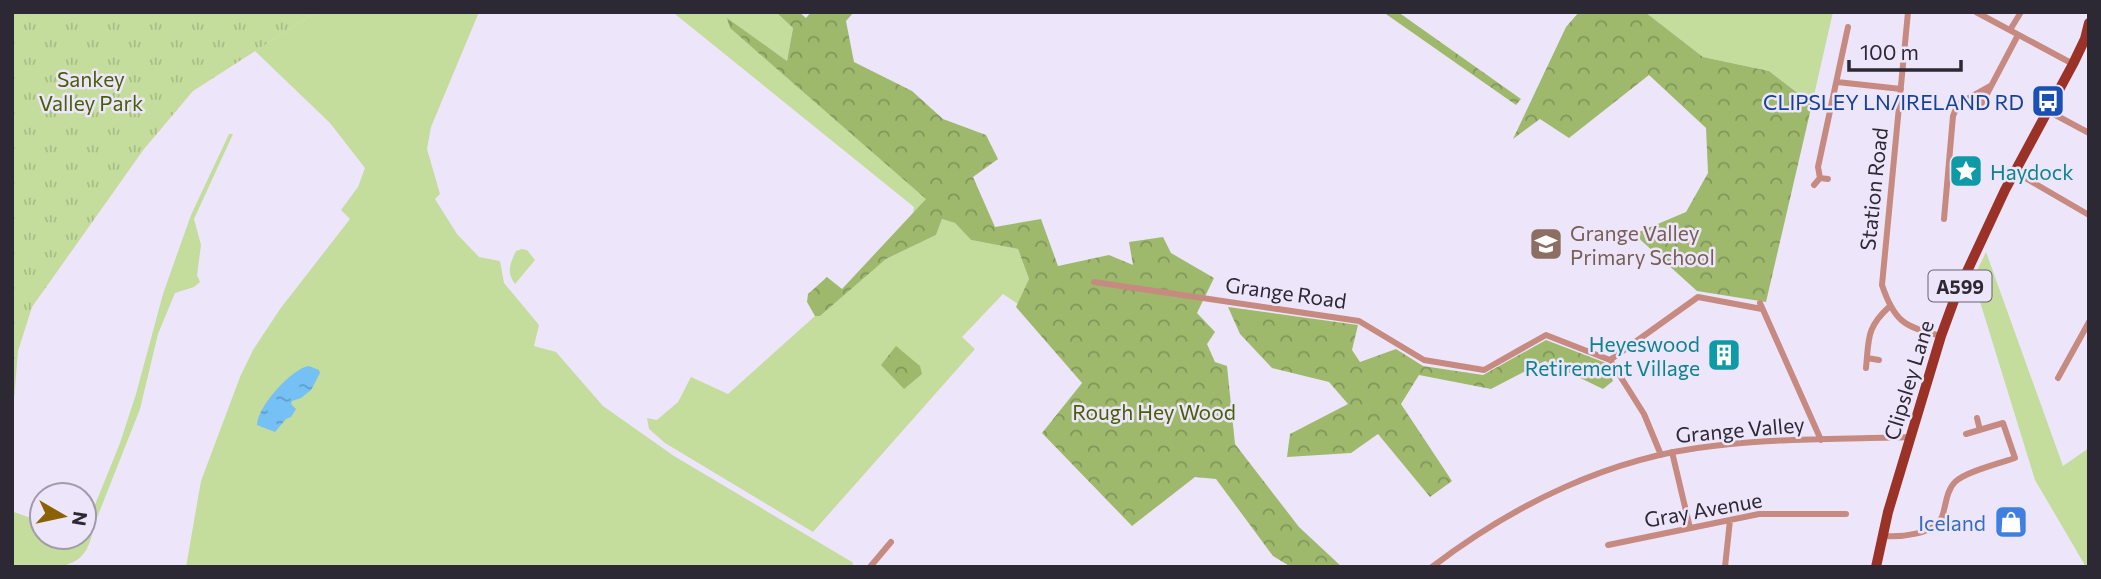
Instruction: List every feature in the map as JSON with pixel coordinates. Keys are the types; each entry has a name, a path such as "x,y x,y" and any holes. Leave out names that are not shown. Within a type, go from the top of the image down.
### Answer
{"main road":[{"name":"Clipsley Lane","path":"1877,567 1883,536 1941,336 1968,267 2014,172 2073,64 2089,23"}],"street":[{"name":"Station Road","path":"1889,307 1882,285 1908,12"},
{"path":"2010,30 2021,12"},
{"path":"1980,13 2073,64"},
{"path":"1814,185 1825,179 1818,167 1848,27"},
{"path":"1979,109 2018,35"},
{"path":"1837,82 1901,89"},
{"path":"1944,219 1953,116 1958,104 1990,86"},
{"path":"2048,111 2089,133"},
{"path":"2014,172 2089,215"},
{"name":"Grange Road","path":"1094,282 1359,321 1424,360 1484,370 1546,335 1610,360"},
{"path":"1661,455 1644,414 1610,360 1698,297 1761,306 1821,440"},
{"path":"1866,368 1870,330 1878,317 1889,307 1904,324 1941,336"},
{"path":"2058,379 2089,322"},
{"path":"1867,358 1879,360"},
{"path":"1977,418 1980,430"},
{"path":"1883,536 1901,536 1935,527 1941,518 1949,491 1958,478 2015,458 2003,423 1966,434"},
{"name":"Grange Valley","path":"1432,567 1467,540 1515,511 1612,469 1672,452 1713,446 1911,438"},
{"path":"1672,452 1690,528"},
{"name":"Gray Avenue","path":"1608,545 1759,514 1846,514"},
{"path":"1725,567 1730,520"},
{"path":"870,567 891,542"}],"green space":[{"name":"Sankey Valley Park","path":"12,12 316,12 193,91 144,149 32,307 18,351 12,425"},
{"path":"316,12 479,12 431,127 427,149 440,194 435,199 457,234 479,257 500,261 504,283 539,325 534,346 556,352 603,406 674,456 852,562 854,567 186,567 201,481 240,377 253,350 280,309 350,219 341,210 358,187 365,168 330,123 255,51"},
{"path":"776,12 793,28 787,61 728,19 730,28 927,199 913,213 914,207 675,14"},
{"name":"Rough Hey Wood","path":"776,12 799,12 806,18 811,12 854,12 846,21 854,62 912,91 943,119 986,135 998,159 973,177 995,227 1041,219 1058,266 1109,255 1133,265 1129,242 1163,237 1171,253 1214,278 1197,313 1215,332 1207,344 1215,362 1227,366 1235,444 1299,527 1342,567 1291,567 1273,556 1216,479 1195,477 1132,526 1042,433 1082,383 1016,307 1029,279 1018,249 971,240 955,223 942,219 936,235 886,259 820,316 815,316 807,302 808,294 827,277 842,289 926,199 730,28 727,18 787,61 793,28"},
{"path":"1383,12 1398,12 1521,99 1516,105"},
{"path":"1579,12 1645,12 1703,57 1769,71 1812,104 1766,302 1697,291 1634,234 1686,212 1708,173 1706,128 1649,75 1569,138 1540,119 1513,139 1566,27"},
{"path":"1645,12 1833,12 1812,104 1769,71 1703,57"},
{"path":"229,134 233,134 194,219 201,245 197,275 200,282 194,287 175,293 158,334 140,409 98,515 98,497 120,443 163,294 191,215"},
{"path":"942,219 955,223 971,240 1018,249 1029,279 1018,304 1003,294 962,337 975,349 813,532 665,443 649,429 647,418 657,420 678,402 691,377 728,394 815,316 820,316 886,259 936,235"},
{"path":"527,250 535,260 515,284 510,268 516,251"},
{"path":"1986,252 2063,466 2089,448 2089,567 2086,567 2035,480 1973,279"},
{"path":"1228,307 1358,325 1352,350 1360,362 1396,349 1423,366 1483,375 1546,340 1606,363 1613,381 1603,389 1545,361 1491,389 1419,375 1401,404 1452,481 1430,497 1378,434 1351,453 1287,457 1290,434 1348,404 1329,382 1272,368 1240,334"},
{"path":"896,346 920,366 922,374 904,389 881,365"},
{"path":"12,486 14,512 28,517 28,551 85,551 83,554 64,566 12,567"}],"water":[{"path":"309,366 320,373 311,390 292,401 291,404 296,409 291,417 275,432 257,425 269,399 285,381"}],"place":[{"name":"CLIPSLEY LN/IRELAND RD","path":"2048,101"},
{"name":"Haydock","path":"1966,171"},
{"name":"Grange Valley Primary School","path":"1546,244"},
{"name":"Heyeswood Retirement Village","path":"1724,355"},
{"name":"Iceland","path":"2011,522"}]}
